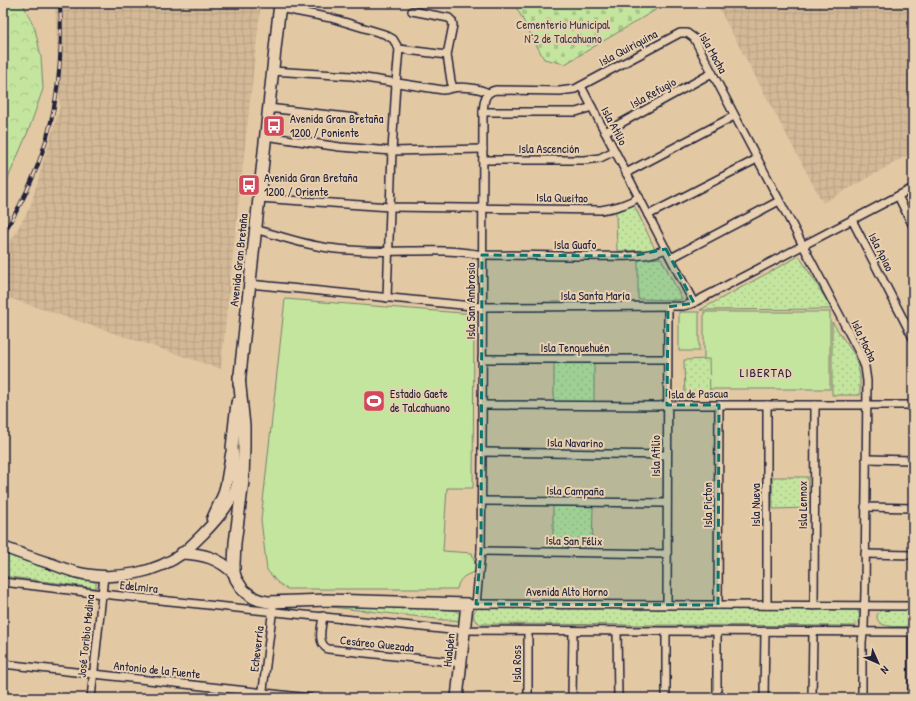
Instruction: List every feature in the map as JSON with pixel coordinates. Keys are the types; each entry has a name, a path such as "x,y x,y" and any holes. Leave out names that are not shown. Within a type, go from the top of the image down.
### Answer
{"main road":[{"name":"Avenida Gran Bretaña","path":"204,533 223,495 232,448 279,5"},
{"name":"Avenida Gran Bretaña","path":"234,573 234,554 244,460 244,426 239,377"},
{"path":"232,448 238,484"},
{"name":"Avenida Gran Bretaña","path":"182,553 215,522 226,509 238,484 244,460"},
{"name":"Avenida Gran Bretaña","path":"238,484 240,501"},
{"path":"3,547 82,574 123,576 145,571 182,553 199,554 213,558 228,567 234,573"},
{"name":"Avenida Alto Horno","path":"234,573 239,585 248,594 273,607 327,600 471,604"},
{"name":"Hualpén","path":"457,698 464,630 471,604"}],"street":[{"path":"279,5 331,18 384,34 393,39 399,49 392,151 387,298"},
{"path":"412,11 449,18 452,21 453,25 447,56 453,88"},
{"name":"Isla Quiriquina","path":"581,86 680,33 687,33"},
{"name":"Isla Mocha","path":"687,33 694,38 862,360 866,374 865,554 862,698"},
{"path":"399,49 447,56"},
{"path":"272,71 352,76 443,90 453,88 475,88 488,93 496,90 560,91 575,89 581,86"},
{"name":"Isla Refugio","path":"605,132 712,74"},
{"name":"Isla Atilio","path":"581,86 694,303"},
{"name":"Isla San Ambrosio","path":"471,604 481,551 482,160 483,112 484,102 488,93"},
{"path":"483,112 576,112 592,107"},
{"path":"268,108 356,118"},
{"path":"626,173 734,116"},
{"path":"265,136 340,147 392,151 483,149"},
{"name":"Isla Ascención","path":"482,160 585,160 600,158 614,151"},
{"path":"648,215 757,159"},
{"name":"Isla Santa María","path":"249,284 482,307 686,306 913,188"},
{"path":"898,196 913,226"},
{"name":"Isla Queitao","path":"259,198 390,207 601,210 625,205 639,197"},
{"path":"671,258 779,201"},
{"name":"Isla Apiao","path":"852,220 913,338"},
{"name":"Isla Guafo","path":"255,229 313,245 330,248 388,252 442,251 468,252 482,255 632,256 655,253 666,249"},
{"name":"Isla Atilio","path":"667,605 668,307"},
{"name":"Isla Tenquehuén","path":"482,358 668,359"},
{"name":"Isla de Pascua","path":"482,405 913,405"},
{"name":"Isla Picton","path":"718,605 719,405"},
{"name":"Isla Nueva","path":"767,405 767,605"},
{"name":"Isla Lennox","path":"814,606 815,405"},
{"name":"Isla Navarino","path":"482,452 667,455"},
{"path":"866,459 913,460"},
{"name":"Isla Campaña","path":"482,501 667,503"},
{"path":"865,507 913,508"},
{"name":"Isla San Félix","path":"481,551 667,554"},
{"path":"865,554 913,555"},
{"name":"José Toribio Medina","path":"90,698 104,576"},
{"name":"Edelmira","path":"3,582 102,594 273,607"},
{"name":"Avenida Alto Horno","path":"471,604 913,606"},
{"name":"Avenida Alto Horno","path":"273,607 323,616 450,630 913,632"},
{"name":"Echeverría","path":"263,695 273,607"},
{"name":"Cesáreo Quezada","path":"323,616 321,641 323,646 328,649 461,663"},
{"name":"Isla Ross","path":"528,631 528,698"},
{"path":"572,631 572,698"},
{"path":"618,631 618,698"},
{"path":"666,632 666,698"},
{"path":"717,632 717,698"},
{"path":"764,698 765,632"},
{"path":"812,698 813,632"},
{"path":"912,698 913,632"},
{"name":"Antonio de la Fuente","path":"3,664 263,695 310,698"}],"highlighted area":[{"path":"666,249 694,303 668,307 667,405 719,405 718,605 476,604 481,551 482,255 632,256"}],"shaded area":[{"path":"55,3 261,3 221,369 3,296 3,255 30,207 60,106"},
{"path":"716,3 913,3 913,152 823,203"}],"green space":[{"path":"3,3 23,3 35,29 41,57 43,89 29,129 3,190"},
{"name":"Cementerio Municipal N°2 de Talcahuano","path":"514,3 667,3 565,64 544,59"},
{"path":"633,203 655,249 617,251 616,211"},
{"path":"799,256 832,309 700,310"},
{"path":"661,258 682,299 638,299 638,260"},
{"name":"Estadio Gaete de Talcahuano","path":"285,299 474,314 473,488 447,488 443,551 472,553 477,571 466,575 461,579 457,589 287,589 277,582 267,570 261,520"},
{"path":"679,312 699,312 699,351 679,351"},
{"path":"704,312 830,312 830,389 704,389"},
{"path":"832,322 855,356 860,376 860,395 832,395"},
{"path":"709,359 710,394 685,395 684,360"},
{"path":"554,363 594,363 594,403 554,403"},
{"path":"772,477 808,477 808,508 773,509"},
{"path":"553,506 593,506 592,548 553,548"},
{"path":"3,552 77,579 96,581 96,588 3,576"},
{"path":"313,605 448,608 460,614 465,622 454,620"},
{"path":"478,608 856,609 860,616 859,620 853,626 480,624 474,619 474,612"},
{"path":"913,608 913,626 886,626 878,621 878,613 883,609"}],"railway":[{"path":"3,234 19,207 32,179 43,151 51,123 60,64 60,3"}],"place":[{"name":"Avenida Gran Bretaña 1200 / Poniente","path":"274,126"},
{"name":"Avenida Gran Bretaña 1200 / Oriente","path":"249,185"},
{"name":"Estadio Gaete de Talcahuano","path":"374,401"}],"district":[{"name":"LIBERTAD","path":"766,372"}]}
